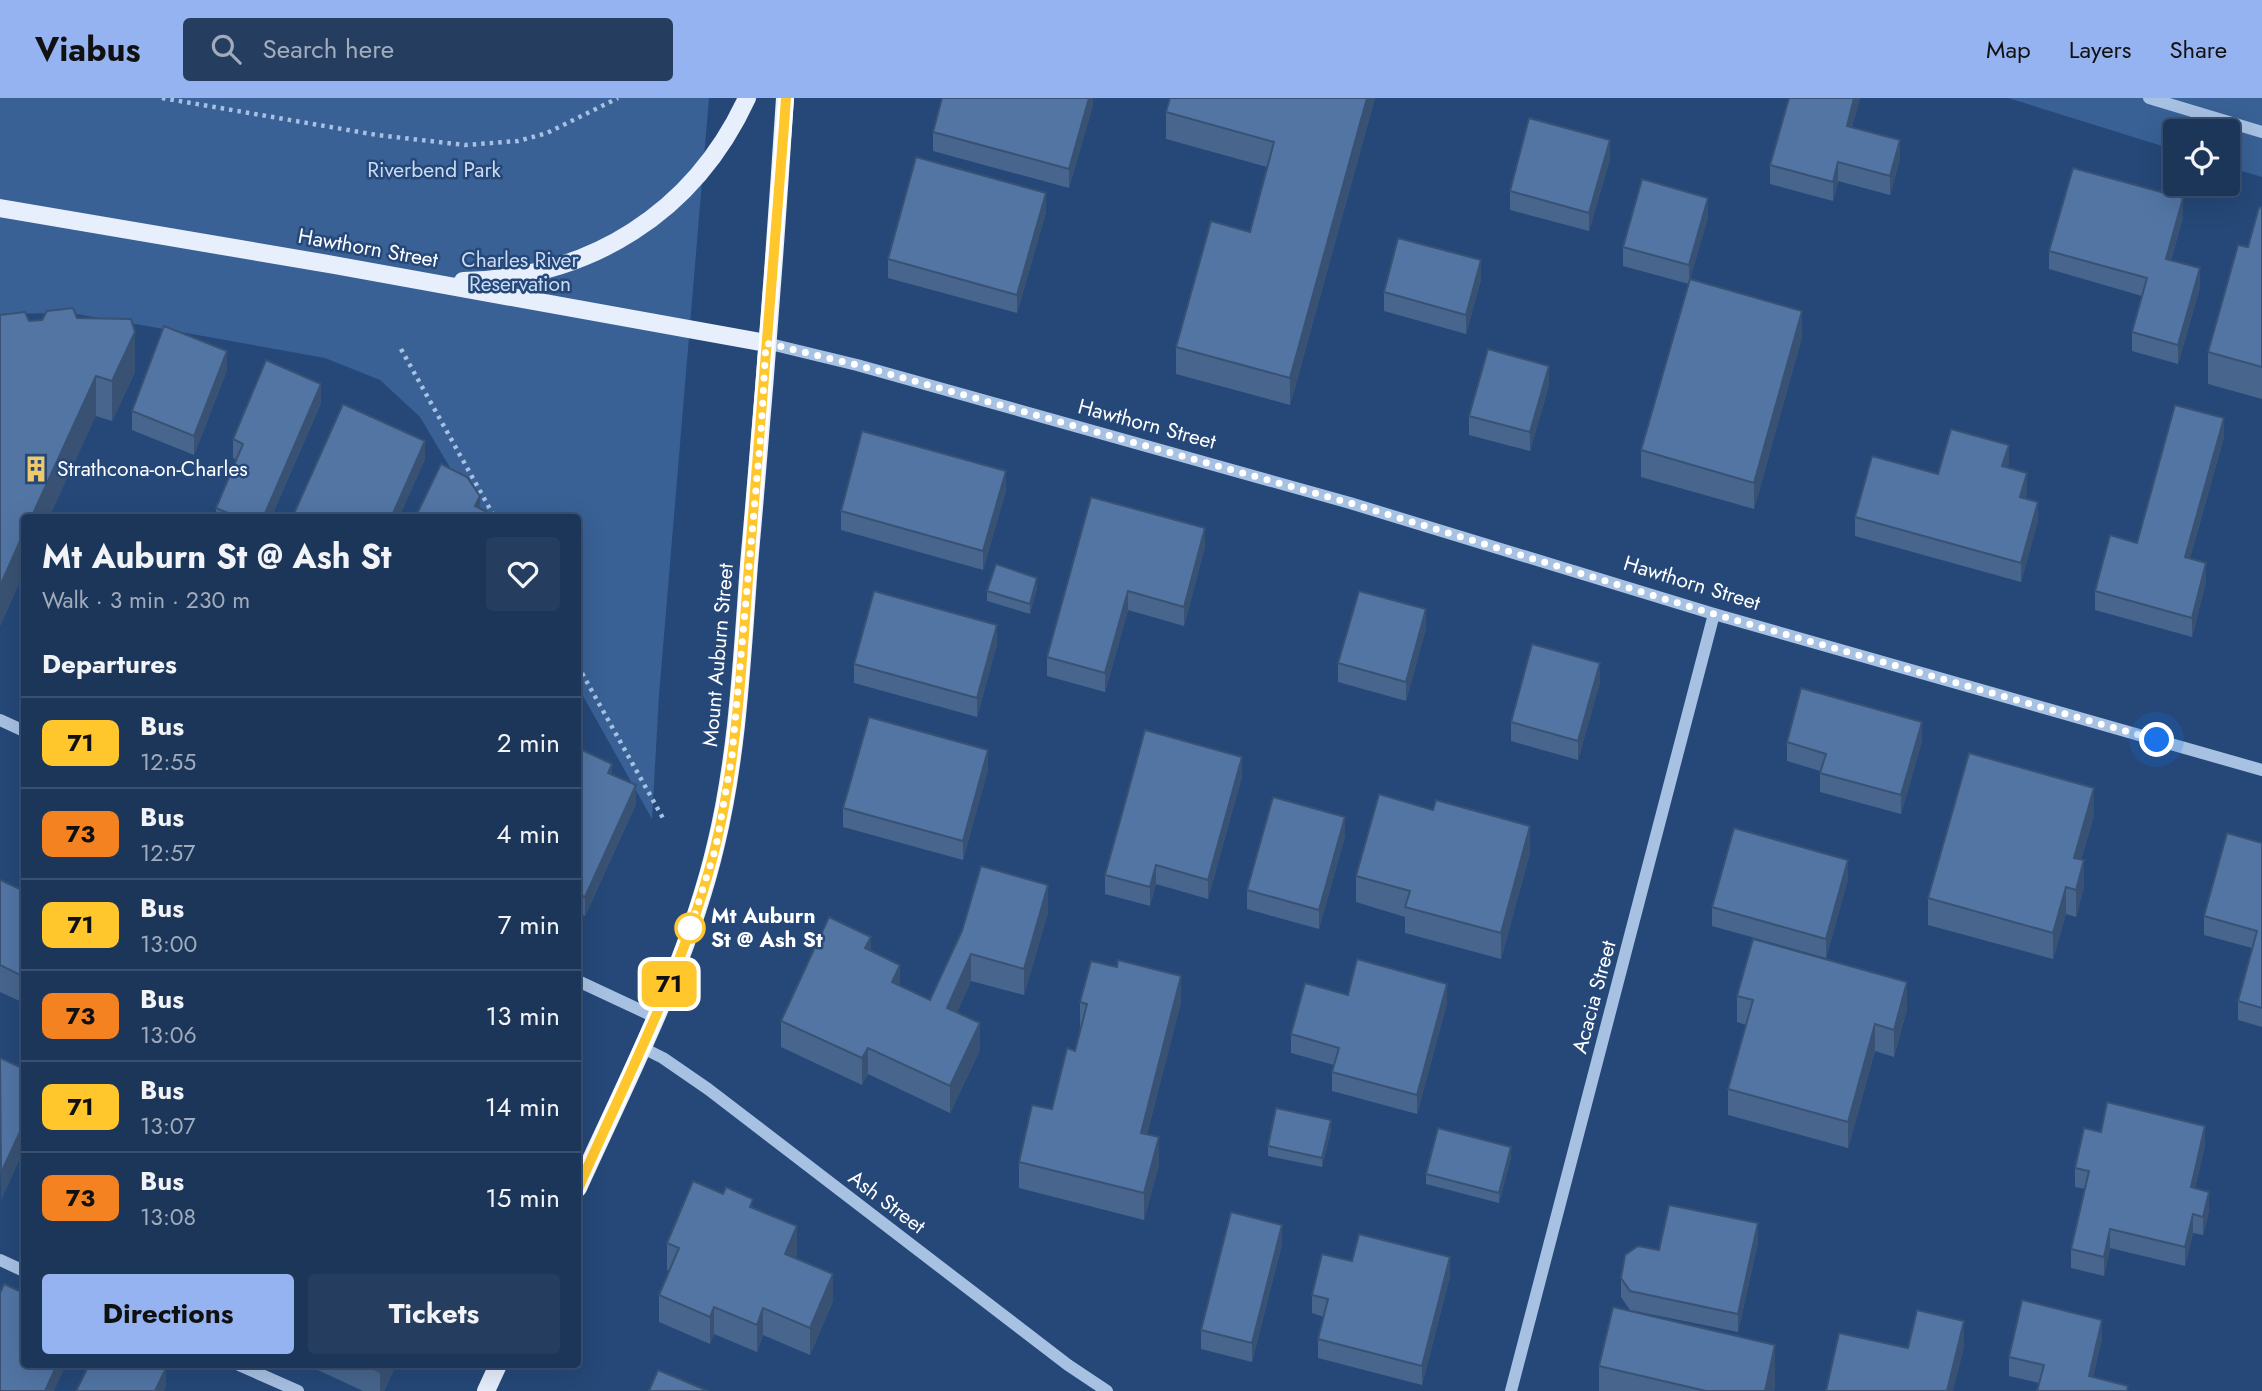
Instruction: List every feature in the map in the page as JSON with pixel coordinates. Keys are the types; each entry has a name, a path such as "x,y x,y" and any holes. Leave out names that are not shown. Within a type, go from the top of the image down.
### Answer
{"main road":[{"path":"423,281 509,277 548,269 580,259 615,241 673,203 696,179 720,146 747,98"},
{"name":"Mount Auburn Street","path":"581,1181 655,1017 689,933 716,847 725,804 737,708 785,98"},
{"name":"Hawthorn Street","path":"0,208 766,343"},
{"path":"486,1391 497,1368"}],"street":[{"path":"2149,98 2262,132"},
{"name":"Hawthorn Street","path":"766,343 857,365 1350,503 1714,614 2262,770"},
{"name":"Acacia Street","path":"1511,1391 1714,614"},
{"path":"0,720 21,730"},
{"path":"581,982 655,1017"},
{"name":"Ash Street","path":"641,1047 708,1089 1107,1391"},
{"path":"0,1260 21,1270"},
{"path":"246,1368 298,1391"}],"path":[{"path":"162,98 377,135 465,145 518,141 547,133 618,98"},
{"path":"401,349 493,514"},
{"path":"581,671 664,820"}],"green space":[{"name":"Charles River Reservation","path":"0,98 709,98 659,695 652,819 581,692 581,514 478,514 420,417 380,380 325,358 70,313 0,314"},
{"path":"2008,98 2262,98 2262,177 2240,171 2240,119 2163,119 2163,146"}],"building":[{"path":"942,98 1089,98 1069,169 933,132"},
{"path":"1170,98 1367,98 1290,378 1176,347 1211,221 1250,232 1274,142 1166,112"},
{"path":"1789,98 1854,98 1847,126 1900,140 1890,176 1838,162 1833,182 1770,165"},
{"path":"1529,118 1610,140 1589,213 1510,191"},
{"path":"916,157 1046,193 1017,295 888,259"},
{"path":"2073,168 2163,193 2163,196 2183,198 2166,259 2200,268 2178,345 2132,332 2147,278 2049,251"},
{"path":"1642,179 1708,198 1689,265 1623,247"},
{"path":"2259,207 2262,208 2262,367 2208,352 2238,245 2248,247"},
{"path":"1398,238 1481,260 1466,315 1384,292"},
{"path":"1690,279 1802,311 1754,483 1641,450"},
{"name":"Strathcona-on-Charles","path":"73,308 77,318 131,319 135,332 112,381 96,376 33,514 21,514 21,539 0,586 0,315 25,312 29,321 42,320 47,311"},
{"path":"164,326 227,351 194,436 132,411"},
{"path":"1488,349 1549,366 1530,432 1469,416"},
{"path":"266,360 321,384 265,514 230,514 216,508 243,444 233,439"},
{"path":"343,404 425,441 393,514 294,514"},
{"path":"2175,405 2224,418 2185,557 2206,563 2192,618 2095,591 2110,535 2137,543"},
{"path":"1951,429 2009,445 2002,466 2027,473 2020,497 2038,502 2021,563 1855,517 1872,456 1938,474"},
{"path":"862,431 1006,471 983,551 841,511"},
{"path":"441,464 467,477 480,496 475,506 491,514 417,514"},
{"path":"1091,497 1205,528 1184,607 1128,591 1105,673 1047,657"},
{"path":"996,564 1037,578 1030,604 987,591"},
{"path":"874,591 997,625 977,698 854,664"},
{"path":"1359,591 1426,609 1406,682 1338,663"},
{"path":"1532,644 1600,663 1578,741 1511,722"},
{"path":"1801,688 1922,722 1901,795 1820,773 1826,754 1787,742"},
{"path":"869,717 988,750 963,841 843,808"},
{"path":"1145,730 1242,757 1208,880 1156,865 1150,887 1105,875"},
{"path":"581,749 612,764 608,773 636,785 585,897 581,895"},
{"path":"1969,753 2094,788 2074,858 2084,860 2076,890 2066,887 2053,933 1928,898"},
{"path":"1379,794 1433,810 1436,800 1530,826 1501,933 1405,907 1410,891 1356,876"},
{"path":"1273,797 1345,817 1319,910 1247,890"},
{"path":"1734,828 1848,860 1826,939 1712,907"},
{"path":"2227,833 2262,843 2262,1008 2238,1001 2257,931 2204,916"},
{"path":"981,866 1048,885 1024,969 971,954 947,1008 980,1023 950,1086 868,1048 862,1058 781,1021 829,917 871,937 865,948 900,965 892,982 930,1000 962,931"},
{"path":"0,880 21,890 21,976 0,965"},
{"path":"1753,939 1907,982 1894,1030 1875,1024 1848,1122 1728,1089 1753,1000 1737,996"},
{"path":"1357,959 1447,984 1417,1095 1332,1072 1339,1048 1291,1034 1305,983 1348,995"},
{"path":"1118,960 1181,976 1141,1133 1159,1137 1144,1193 1019,1162 1032,1105 1052,1109 1067,1048 1075,1051 1087,1004 1080,1002 1091,961 1117,967"},
{"path":"0,1058 21,1068 21,1130 1,1173"},
{"path":"2107,1102 2205,1126 2191,1187 2209,1192 2203,1217 2193,1214 2185,1247 2110,1229 2104,1257 2071,1249 2089,1171 2075,1168 2084,1128 2101,1132"},
{"path":"1276,1108 1331,1120 1322,1158 1268,1146"},
{"path":"1438,1128 1511,1147 1499,1193 1426,1174"},
{"path":"693,1181 723,1194 726,1187 753,1199 750,1207 797,1226 785,1254 833,1274 810,1328 763,1308 757,1325 714,1307 710,1317 659,1295 679,1248 667,1243"},
{"path":"1669,1205 1758,1223 1738,1314 1630,1291 1621,1278 1625,1255 1638,1246 1659,1250"},
{"path":"1231,1212 1282,1225 1252,1343 1201,1330"},
{"path":"1359,1234 1450,1257 1422,1366 1318,1339 1328,1299 1312,1295 1322,1254 1352,1261"},
{"path":"4,1284 21,1292 21,1368 56,1368 45,1391 0,1391 0,1293"},
{"path":"2022,1300 2102,1320 2089,1376 2128,1386 2127,1391 2037,1391 2044,1365 2009,1357"},
{"path":"1613,1307 1775,1345 1765,1391 1706,1391 1599,1366"},
{"path":"1917,1310 1964,1321 1947,1391 1826,1391 1839,1333 1908,1348"},
{"path":"88,1368 166,1368 155,1391 76,1391"},
{"path":"658,1370 708,1391 649,1391"}],"bus line":[{"name":"71","path":"581,1182 655,1017 689,933 716,847 725,804 737,708 754,516 786,98"}],"place":[{"name":"Strathcona-on-Charles","path":"36,469"},
{"name":"Mt Auburn St @ Ash St","path":"690,928"}],"route":[{"path":"690,928 689,933 716,847 732,756 761,433 766,343 857,365 1350,503 1714,614 2157,740"}],"park label":[{"name":"Riverbend Park","path":"434,170"}]}
